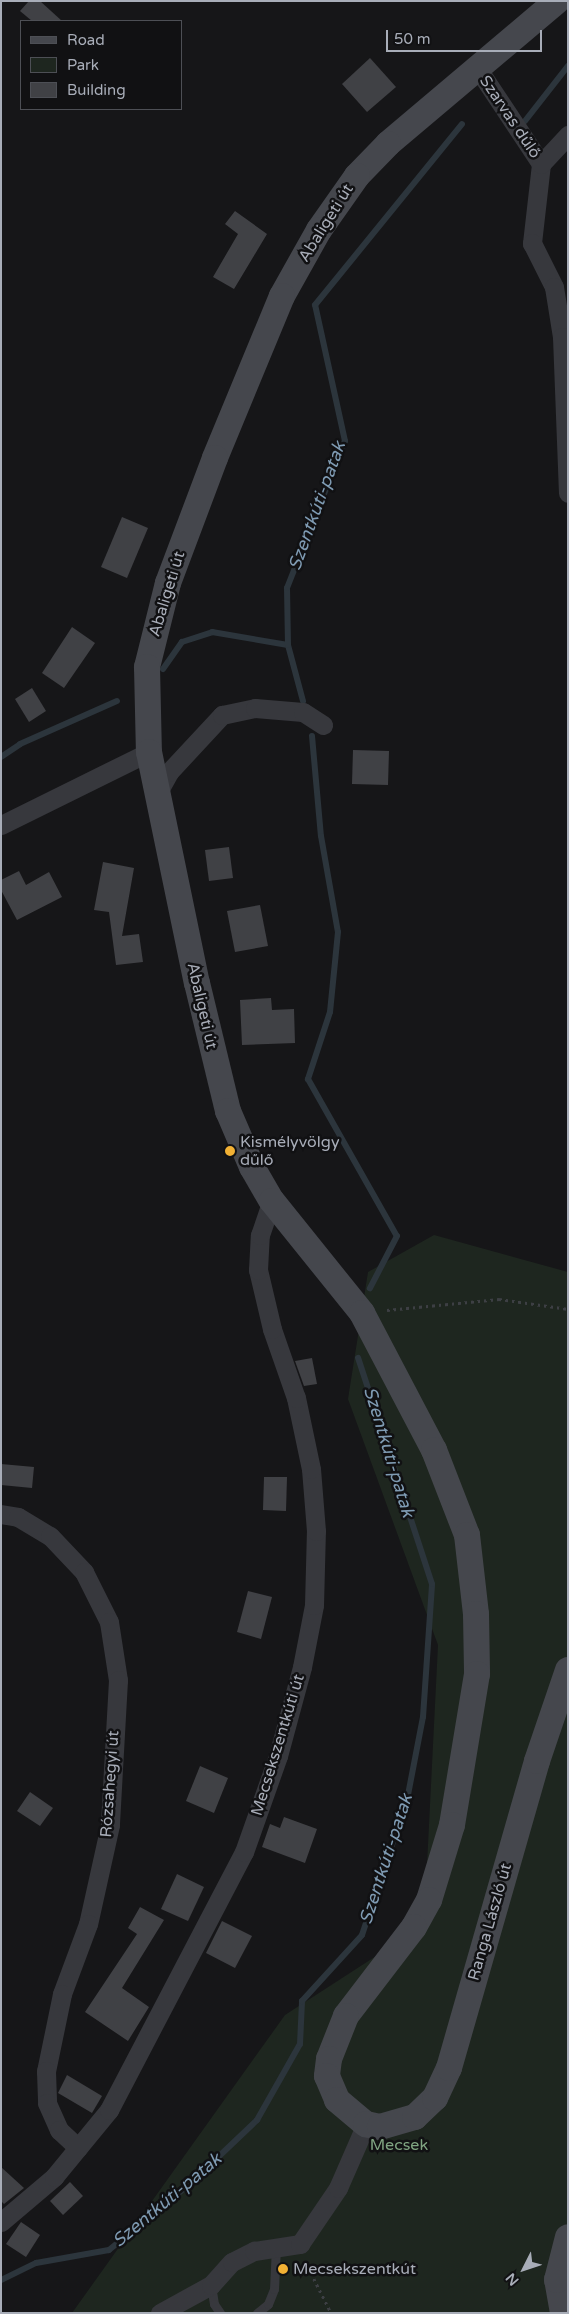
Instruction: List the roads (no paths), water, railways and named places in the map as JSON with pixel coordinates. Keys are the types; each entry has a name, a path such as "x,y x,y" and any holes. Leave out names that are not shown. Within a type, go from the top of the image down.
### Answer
{"main road":[{"name":"Abaligeti út","path":"366,2124 337,2100 327,2076 329,2059 346,2016 414,1927 429,1900 452,1825 477,1674 476,1614 467,1535 434,1450 362,1313 272,1201 252,1166 228,1110 149,752 147,667 168,583 282,296 319,230 357,176 476,66 557,1"},
{"name":"Ranga László út","path":"366,2124 380,2127 415,2117 435,2098 449,2068 537,1761 568,1670"},
{"path":"563,2313 558,2280 568,2238"}],"street":[{"name":"Szarvas dűlő","path":"476,66 541,164 532,242 554,287 562,337 568,493"},
{"path":"541,164 568,135"},
{"path":"157,794 169,772 222,715 255,708 303,712 323,725"},
{"path":"1,825 149,752"},
{"name":"Mecsekszentkúti út","path":"1,2222 54,2177 108,2110 244,1852 278,1756 302,1667 314,1604 316,1531 311,1469 298,1407 272,1329 258,1270 260,1235 272,1201"},
{"name":"Rózsahegyi út","path":"1,1514 18,1517 50,1536 84,1572 109,1622 118,1680 110,1825 88,1924 62,1994 46,2071 47,2103 59,2130 78,2148"},
{"path":"160,2313 211,2285 232,2262 276,2246 300,2244 338,2188 366,2124"}],"lane":[{"path":"257,2313 268,2304 274,2289 276,2246"},
{"path":"211,2285 214,2304 220,2313"}],"waterway":[{"name":"Szentkúti-patak","path":"525,121 568,66"},
{"name":"Szentkúti-patak","path":"303,701 288,645 287,588 345,441 315,305 462,124"},
{"path":"163,669 182,642 212,632 288,645"},
{"path":"1,757 20,744 117,701"},
{"name":"Szentkúti-patak","path":"312,736 321,836 338,932 330,1012 308,1079 397,1236 370,1288"},
{"name":"Szentkúti-patak","path":"1,2280 36,2263 109,2250 192,2182 257,2120 300,2044 302,2001 362,1935 407,1800 423,1717 432,1584 358,1358"}],"place":[{"name":"Kismélyvölgy dűlő","path":"230,1151"},
{"name":"Mecsekszentkút","path":"283,2269"}],"park label":[{"name":"Mecsek","path":"399,2145"}]}
